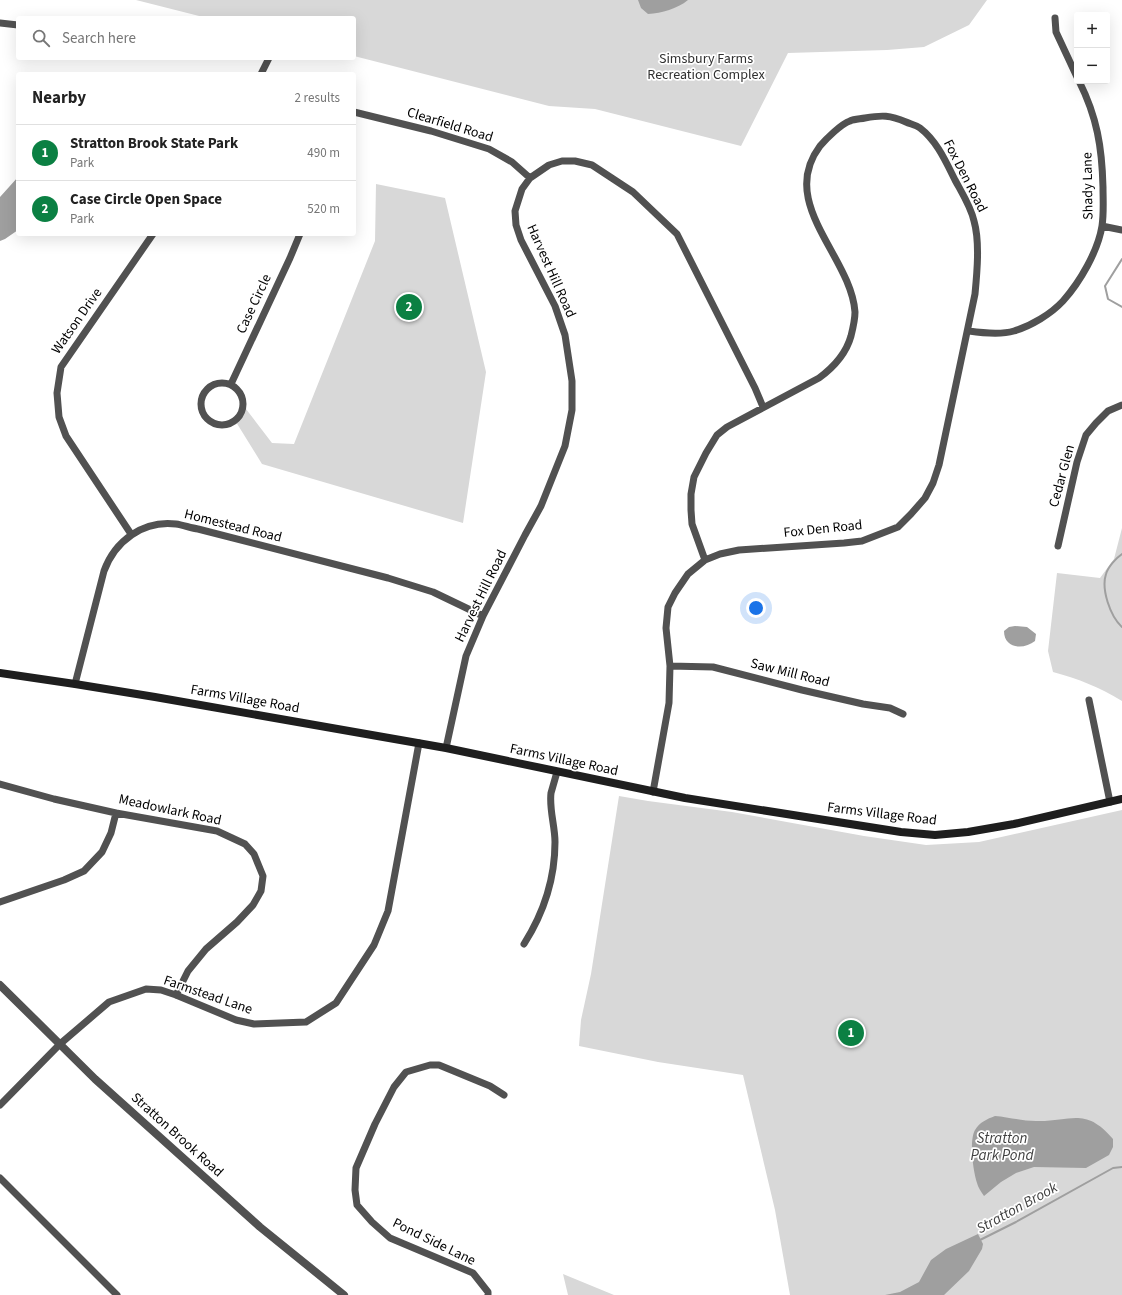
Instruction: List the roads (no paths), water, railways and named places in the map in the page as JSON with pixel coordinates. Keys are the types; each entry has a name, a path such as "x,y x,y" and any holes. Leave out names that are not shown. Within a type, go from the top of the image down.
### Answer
{"main road":[{"name":"Farms Village Road","path":"0,674 75,684 419,743 685,798 889,830 934,835 976,831 1122,799"}],"street":[{"path":"1054,18 1056,32 1074,71"},
{"path":"0,22 16,25"},
{"path":"262,72 268,60"},
{"name":"Shady Lane","path":"968,331 987,333 1014,331 1034,322 1056,308 1062,302 1073,288 1094,254 1102,226 1103,176 1100,142 1089,102 1080,84"},
{"name":"Clearfield Road","path":"356,112 431,131 489,149 512,162 530,178"},
{"name":"Fox Den Road","path":"653,792 669,703 670,666 666,628 668,607 675,593 688,574 705,560 720,554 739,550 862,541 898,527 925,498 933,483 944,446 976,294 977,247 974,221 961,192 944,157 932,140 919,127 893,116 880,115 850,121 841,126 820,146 811,162 807,176 807,194 812,213 851,293 855,312 854,326 848,346 832,368 823,375 727,427 716,435 694,477 691,494 692,524 705,560"},
{"name":"Harvest Hill Road","path":"446,748 466,656 483,616 541,506 565,446 572,410 572,381 565,335 555,306 521,240 516,225 515,211 517,202 522,190 530,178 549,165 562,161 575,161 592,165 634,192 665,222 677,234 755,388 763,407"},
{"path":"1102,226 1122,230"},
{"name":"Watson Drive","path":"130,534 66,436 59,417 57,394 61,367 152,236"},
{"name":"Case Circle","path":"231,384 299,236"},
{"path":"224,383 231,384 236,388 243,399 242,412 233,422 219,425 207,418 203,412 201,405 202,398 210,386 224,383"},
{"name":"Cedar Glen","path":"1058,546 1076,462 1086,435 1108,411 1122,405"},
{"name":"Homestead Road","path":"75,684 104,571 111,555 130,534 149,527 164,524 176,524 198,529 388,578 433,592 483,616"},
{"name":"Saw Mill Road","path":"670,666 713,667 802,690 863,704 890,708 903,714"},
{"path":"1089,700 1110,802"},
{"name":"Farmstead Lane","path":"0,1105 60,1044 109,1002 146,989 161,990 236,1020 254,1024 306,1022 336,1003 374,945 388,911 419,743"},
{"path":"524,944 533,930 545,900 552,872 555,842 551,794 557,772"},
{"name":"Meadowlark Road","path":"0,784 54,799 116,813 217,831 245,844 254,854 263,876 261,891 253,905 237,922 206,949 188,971 176,995"},
{"path":"0,902 64,880 84,871 102,852 111,833 116,813"},
{"name":"Stratton Brook Road","path":"0,985 101,1084 260,1227 344,1295"},
{"name":"Pond Side Lane","path":"488,1295 488,1292 473,1273 390,1238 372,1222 357,1205 354,1190 356,1168 375,1124 394,1087 406,1072 430,1065 439,1065 490,1086 504,1095"},
{"path":"0,1178 117,1295"}],"water":[{"path":"638,0 688,0 669,10 648,14 641,8"},
{"path":"16,179 16,231 0,241 0,197"},
{"path":"1009,627 1027,627 1036,634 1035,641 1026,646 1020,647 1007,641 1004,631"},
{"name":"Stratton Park Pond","path":"995,1116 1031,1121 1048,1121 1068,1118 1086,1119 1094,1122 1113,1139 1113,1147 1109,1155 1086,1168 1034,1167 1016,1173 1001,1182 984,1196 978,1186 976,1178 972,1156 972,1141 975,1130 979,1125"},
{"path":"978,1234 983,1244 982,1249 969,1271 944,1295 885,1295 900,1292 919,1282 931,1260 946,1249"}],"waterway":[{"path":"1122,259 1105,286 1108,299 1122,307"},
{"path":"1122,554 1112,563 1107,571 1105,580 1106,594 1110,609 1122,627"},
{"name":"Stratton Brook","path":"980,1240 1016,1222 1113,1168 1122,1167"}],"place":[{"name":"Case Circle Open Space","path":"409,307"},
{"name":"Stratton Brook State Park","path":"851,1033"}],"park label":[{"name":"Simsbury Farms Recreation Complex","path":"706,68"}]}
